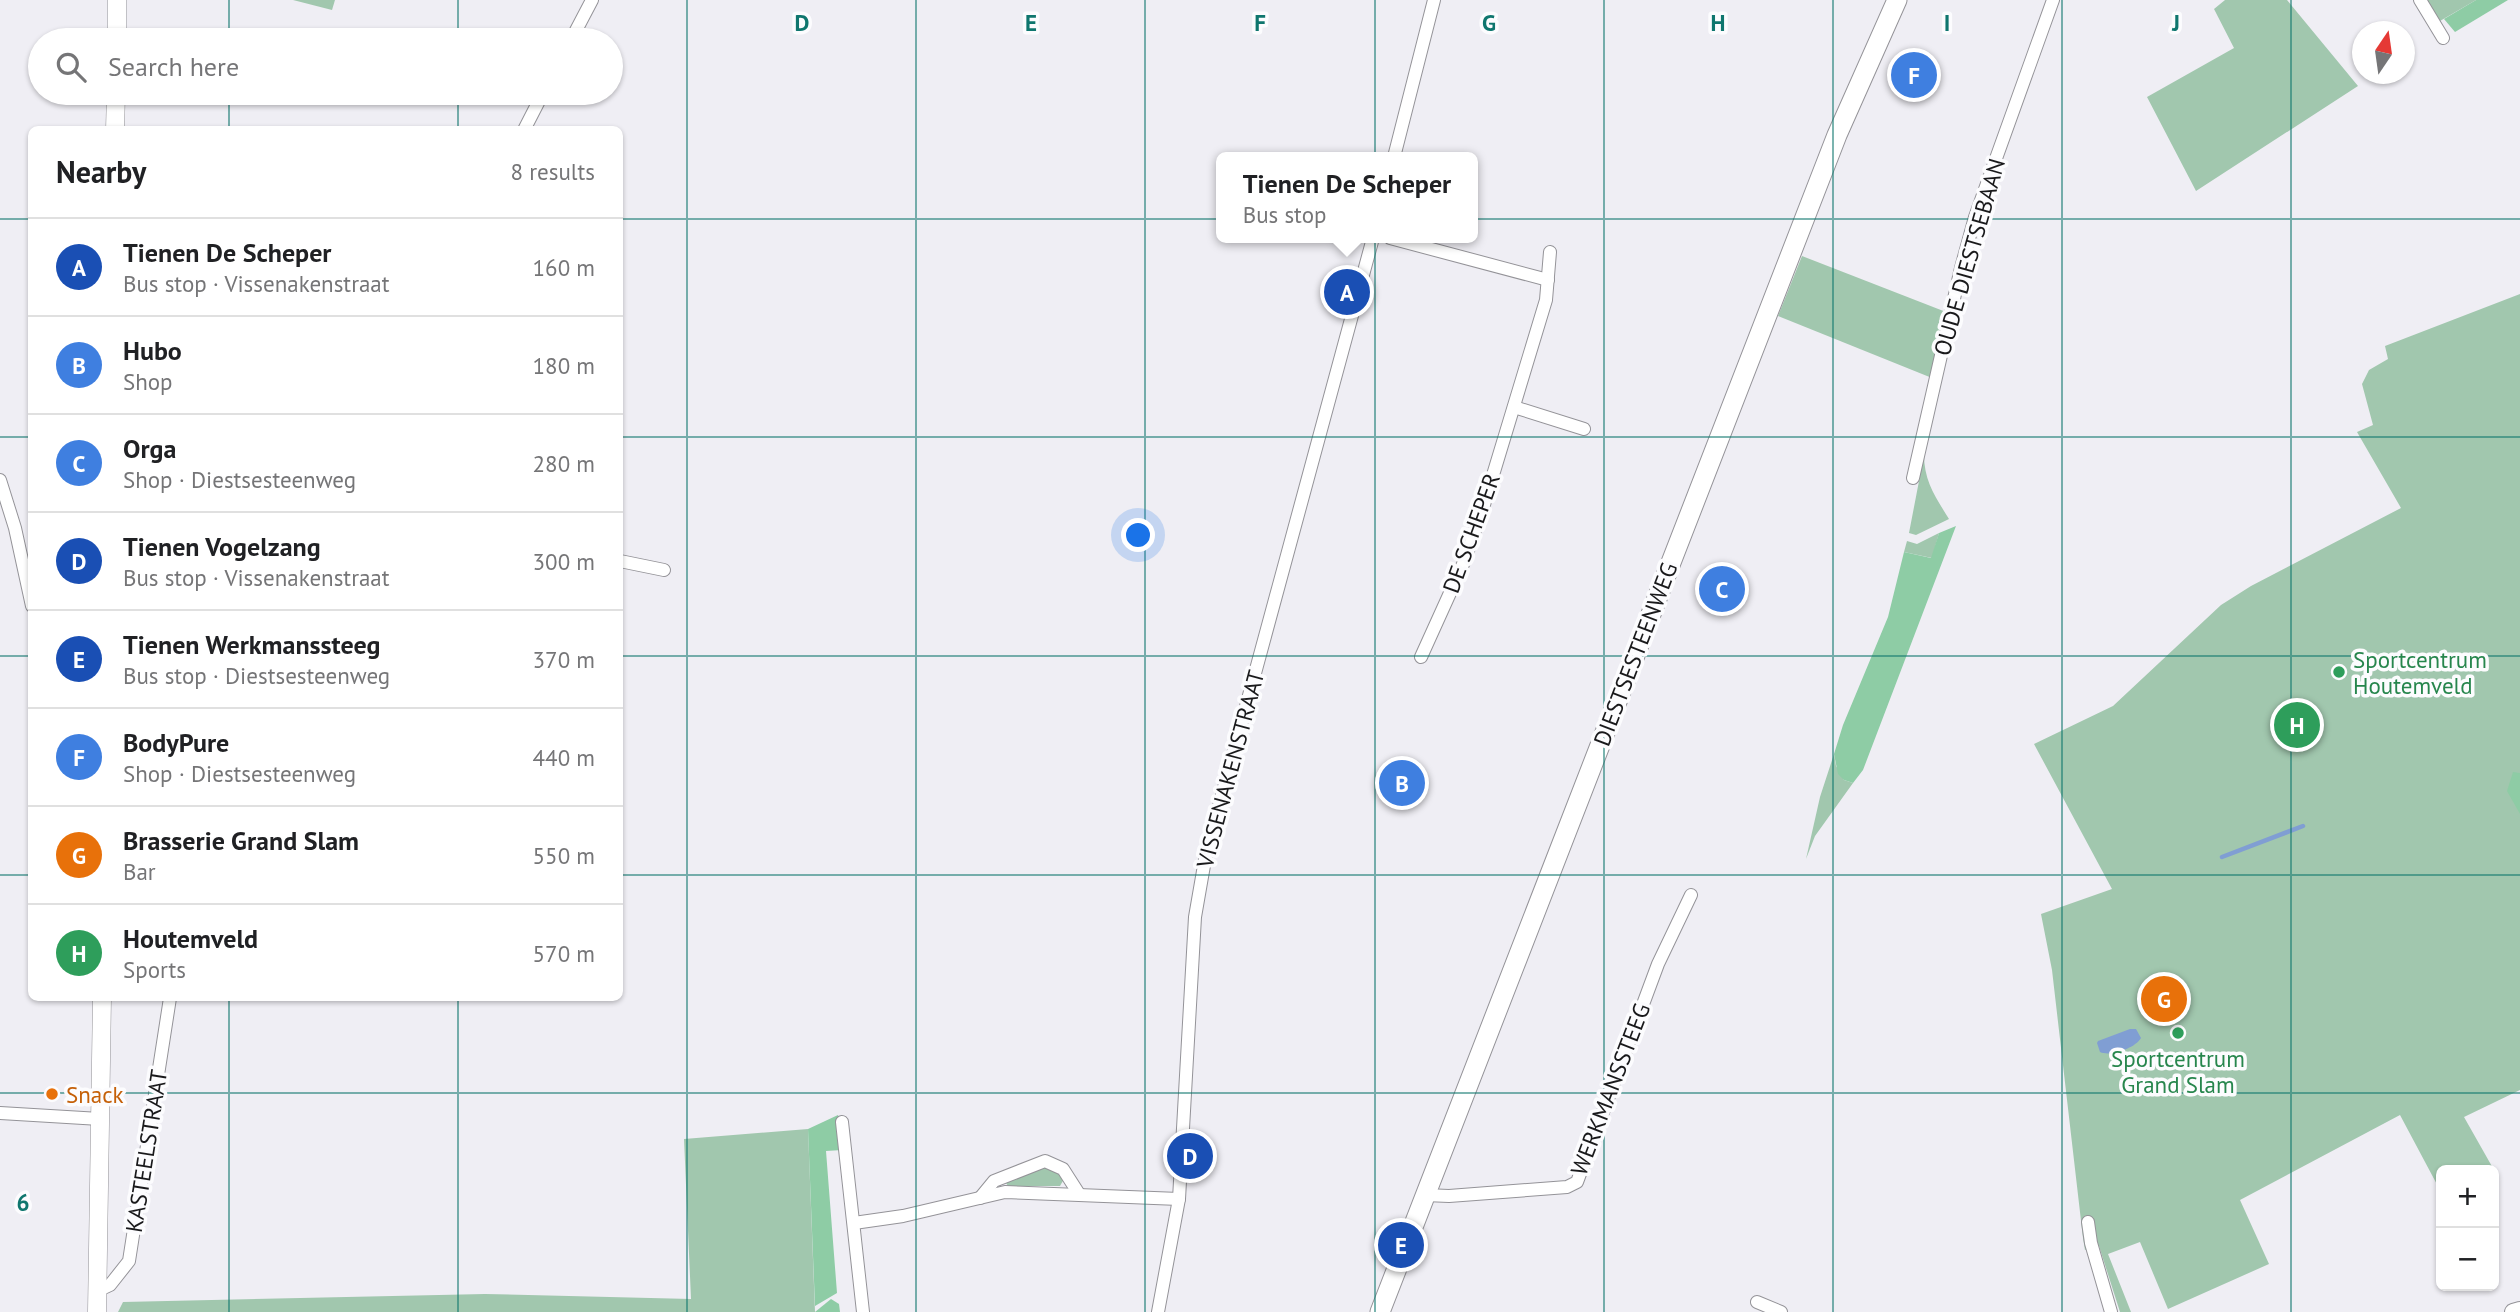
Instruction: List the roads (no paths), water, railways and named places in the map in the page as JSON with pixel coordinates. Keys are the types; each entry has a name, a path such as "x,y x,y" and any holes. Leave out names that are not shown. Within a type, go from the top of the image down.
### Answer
{"main road":[{"path":"117,0 117,28"},
{"name":"DIESTSESTEENWEG","path":"1380,1312 1837,135 1898,0"},
{"path":"115,126 116,105"},
{"path":"97,1312 102,1001"}],"street":[{"path":"577,28 592,0"},
{"path":"1395,152 1434,0"},
{"name":"OUDE DIESTSEBAAN","path":"1913,478 1975,217 2053,0"},
{"path":"2420,0 2443,38"},
{"path":"526,126 537,105"},
{"name":"VISSENAKENSTRAAT","path":"1158,1312 1179,1199 1195,918 1206,855 1372,243"},
{"path":"1409,243 1548,279"},
{"name":"DE SCHEPER","path":"1421,657 1464,562 1483,508 1546,300 1550,252"},
{"path":"1514,407 1584,429"},
{"path":"0,480 15,528 28,588"},
{"path":"623,562 664,569"},
{"name":"WERKMANSSTEEG","path":"1425,1195 1449,1196 1567,1187 1577,1182 1658,964 1691,895"},
{"name":"KASTEELSTRAAT","path":"97,1291 110,1285 129,1261 170,1001"},
{"path":"0,1113 100,1119"},
{"path":"842,1122 863,1312"},
{"path":"980,1198 995,1181 1045,1161 1063,1169 1079,1194"},
{"path":"854,1223 903,1216 1004,1192 1179,1199"},
{"path":"2088,1222 2091,1243 2111,1312"},
{"path":"1757,1302 1781,1312"},
{"path":"2513,1312 2520,1310"}],"water":[{"path":"2136,1029 2141,1038 2138,1042 2116,1052 2100,1052 2098,1041"}],"waterway":[{"path":"2222,857 2303,826"}],"place":[{"name":"BodyPure","path":"1914,75"},
{"name":"Tienen De Scheper","path":"1347,292"},
{"name":"Orga","path":"1722,589"},
{"name":"Sportcentrum Houtemveld","path":"2339,672"},
{"name":"Houtemveld","path":"2297,725"},
{"name":"Hubo","path":"1402,783"},
{"name":"Brasserie Grand Slam","path":"2164,999"},
{"name":"Sportcentrum Grand Slam","path":"2178,1033"},
{"name":"Snack","path":"52,1094"},
{"name":"Tienen Vogelzang","path":"1190,1156"},
{"name":"Tienen Werkmanssteeg","path":"1401,1245"}]}
